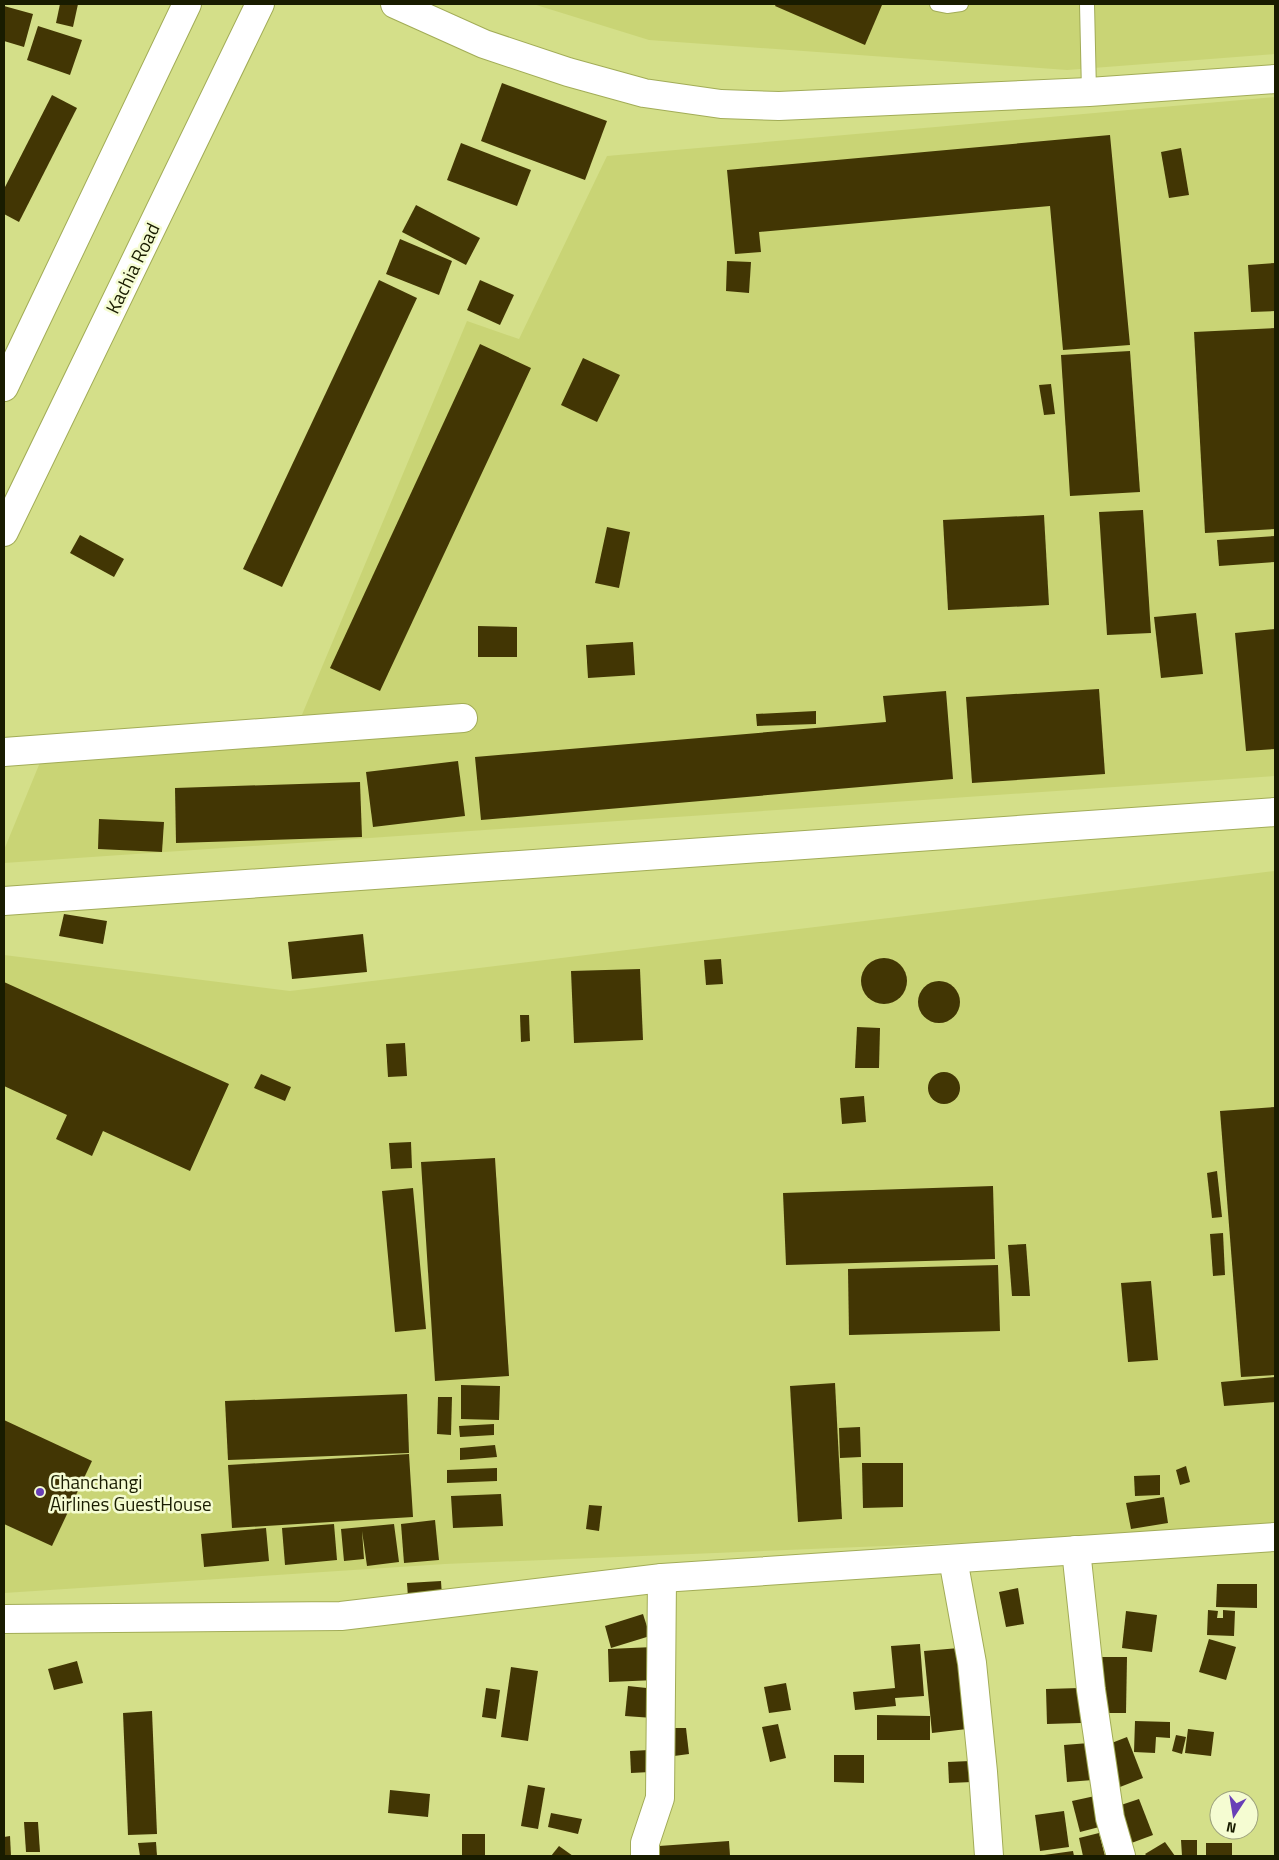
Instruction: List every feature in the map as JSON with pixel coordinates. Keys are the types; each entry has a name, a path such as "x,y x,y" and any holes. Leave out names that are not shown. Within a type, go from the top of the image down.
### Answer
{"street":[{"path":"4,387 186,4"},
{"name":"Kachia Road","path":"4,532 260,4"},
{"path":"395,4 484,44 568,72 644,93 721,104 780,106 1089,92 1275,79"},
{"path":"4,752 463,718"},
{"path":"4,901 1275,812"},
{"path":"4,1620 341,1616 662,1578 1275,1537"},
{"path":"1076,1550 1091,1690 1110,1818 1121,1856"},
{"path":"953,1559 972,1663 989,1856"},
{"path":"645,1856 645,1843 660,1798 662,1578"}],"lane":[{"path":"937,4 947,6 961,4"},
{"path":"1086,4 1089,92"}],"shaded area":[{"path":"533,4 1275,4 1275,54 1067,70 649,40"},
{"path":"1275,97 1275,776 4,863 4,850 41,760 296,729 467,321 519,339 607,156"},
{"path":"1275,871 1275,1527 1202,1533 445,1564 4,1593 4,955 290,991"}],"building":[{"path":"60,4 78,4 73,27 56,23"},
{"path":"776,4 882,5 865,45 775,6"},
{"path":"4,6 33,14 24,47 4,41"},
{"path":"38,26 82,40 70,75 27,60"},
{"path":"502,83 607,121 585,180 481,141"},
{"path":"52,95 77,108 19,222 4,214 4,189"},
{"path":"1110,135 1130,345 1063,350 1050,206 759,232 761,252 735,254 727,170"},
{"path":"461,143 531,170 517,206 447,180"},
{"path":"1181,148 1189,195 1169,198 1161,152"},
{"path":"416,205 480,238 466,265 402,232"},
{"path":"400,239 452,261 439,295 386,274"},
{"path":"727,261 751,262 749,293 726,291"},
{"path":"1275,263 1275,311 1251,312 1248,265"},
{"path":"379,280 417,298 282,587 243,569"},
{"path":"480,280 514,295 500,325 467,310"},
{"path":"1275,328 1275,529 1205,533 1194,332"},
{"path":"480,344 531,368 380,691 330,668"},
{"path":"1130,351 1140,492 1070,496 1061,355"},
{"path":"583,358 620,375 597,422 561,405"},
{"path":"1051,384 1055,414 1044,415 1039,385"},
{"path":"1143,510 1151,633 1107,635 1099,512"},
{"path":"1044,515 1049,605 948,610 943,520"},
{"path":"607,527 630,532 619,588 595,583"},
{"path":"80,535 124,559 114,577 70,553"},
{"path":"1275,536 1275,562 1219,566 1217,540"},
{"path":"1196,613 1203,674 1161,678 1154,617"},
{"path":"478,626 517,627 517,657 478,657"},
{"path":"1275,629 1275,749 1246,751 1235,633"},
{"path":"633,642 635,675 588,678 586,645"},
{"path":"1099,689 1105,774 972,783 966,697"},
{"path":"946,691 953,779 481,820 475,757 886,722 883,696"},
{"path":"816,711 816,724 757,726 756,714"},
{"path":"458,761 465,816 373,827 366,772"},
{"path":"360,782 362,837 176,843 175,788"},
{"path":"99,819 164,822 162,852 98,849"},
{"path":"64,914 107,921 103,944 59,936"},
{"path":"363,934 367,972 292,979 288,942"},
{"path":"880,958 888,958 897,962 903,968 907,981 903,994 897,1000 888,1004 880,1004 871,1000 865,994 861,985 861,977 865,968 871,962"},
{"path":"721,959 723,984 706,985 704,960"},
{"path":"640,969 643,1040 574,1043 571,971"},
{"path":"935,981 943,981 954,987 960,1002 954,1017 943,1023 935,1023 924,1017 918,1006 918,998 924,987"},
{"path":"4,982 229,1084 190,1171 103,1131 92,1156 56,1139 67,1115 4,1086"},
{"path":"520,1015 529,1015 530,1041 521,1042"},
{"path":"857,1027 880,1028 879,1068 855,1068"},
{"path":"405,1043 407,1076 388,1077 386,1044"},
{"path":"944,1072 950,1073 955,1077 959,1082 959,1094 955,1099 950,1103 944,1104 938,1103 933,1099 929,1094 928,1088 929,1082 933,1077 938,1073"},
{"path":"261,1074 291,1087 285,1101 254,1088"},
{"path":"864,1096 866,1122 842,1124 840,1098"},
{"path":"1275,1107 1275,1375 1241,1377 1220,1111"},
{"path":"411,1142 412,1168 391,1169 389,1143"},
{"path":"495,1158 509,1376 435,1381 421,1162"},
{"path":"1217,1171 1222,1217 1212,1218 1207,1173"},
{"path":"993,1186 995,1259 786,1265 783,1193"},
{"path":"413,1188 426,1329 395,1332 382,1191"},
{"path":"1223,1233 1225,1275 1213,1276 1210,1234"},
{"path":"1026,1244 1030,1296 1012,1296 1008,1245"},
{"path":"998,1265 1000,1331 849,1335 848,1269"},
{"path":"1151,1281 1158,1360 1128,1362 1121,1283"},
{"path":"1275,1377 1275,1402 1224,1406 1221,1382"},
{"path":"835,1383 842,1519 798,1522 790,1386"},
{"path":"461,1385 500,1386 499,1420 461,1419"},
{"path":"407,1394 409,1453 228,1460 225,1401"},
{"path":"438,1397 452,1397 451,1435 437,1434"},
{"name":"Chanchangi Airlines GuestHouse","path":"4,1420 92,1461 52,1546 4,1524"},
{"path":"494,1424 494,1435 460,1437 459,1426"},
{"path":"860,1427 861,1457 840,1458 839,1428"},
{"path":"495,1445 497,1457 460,1460 460,1448"},
{"path":"409,1454 413,1517 232,1528 228,1465"},
{"path":"862,1463 903,1463 903,1507 863,1508"},
{"path":"1186,1466 1190,1482 1180,1485 1176,1470"},
{"path":"497,1468 497,1481 447,1483 447,1470"},
{"path":"1160,1475 1160,1495 1135,1496 1134,1476"},
{"path":"501,1494 503,1526 453,1528 451,1496"},
{"path":"1164,1497 1168,1523 1131,1529 1126,1503"},
{"path":"589,1505 602,1506 599,1531 586,1529"},
{"path":"435,1520 439,1560 404,1563 401,1524"},
{"path":"334,1524 337,1560 285,1565 282,1528"},
{"path":"394,1524 399,1562 367,1566 362,1531 364,1559 344,1561 341,1529"},
{"path":"266,1528 269,1561 204,1567 201,1534"},
{"path":"441,1581 442,1596 408,1597 407,1583"},
{"path":"1217,1584 1257,1584 1257,1608 1216,1607"},
{"path":"1018,1588 1024,1624 1006,1627 999,1592"},
{"path":"1208,1610 1218,1611 1217,1618 1223,1618 1223,1610 1235,1611 1234,1636 1207,1635"},
{"path":"1126,1611 1157,1615 1152,1652 1122,1648"},
{"path":"643,1614 650,1636 611,1648 605,1626"},
{"path":"1209,1639 1236,1647 1226,1680 1199,1672"},
{"path":"920,1644 924,1696 895,1698 896,1706 855,1710 853,1692 895,1688 891,1646"},
{"path":"654,1647 656,1680 609,1682 608,1649"},
{"path":"959,1648 967,1729 932,1733 924,1651"},
{"path":"1102,1657 1127,1657 1126,1713 1102,1713"},
{"path":"77,1661 83,1683 54,1690 48,1669"},
{"path":"511,1667 538,1671 528,1741 501,1737"},
{"path":"786,1683 791,1710 769,1713 764,1687"},
{"path":"628,1686 656,1689 653,1718 625,1716"},
{"path":"486,1688 500,1690 496,1719 482,1717"},
{"path":"1080,1688 1081,1723 1047,1724 1046,1689"},
{"path":"152,1711 157,1834 128,1835 123,1713"},
{"path":"877,1715 930,1716 930,1740 877,1740"},
{"path":"1135,1721 1170,1722 1170,1738 1156,1737 1155,1753 1134,1752"},
{"path":"778,1724 786,1758 770,1762 762,1727"},
{"path":"672,1728 686,1728 689,1754 674,1756"},
{"path":"1188,1729 1214,1732 1211,1756 1185,1753"},
{"path":"1176,1735 1186,1737 1182,1754 1172,1751"},
{"path":"1127,1737 1143,1778 1120,1787 1104,1746"},
{"path":"1089,1743 1093,1780 1067,1782 1064,1745"},
{"path":"649,1750 650,1772 631,1773 630,1751"},
{"path":"834,1755 864,1755 864,1783 834,1782"},
{"path":"970,1761 972,1782 949,1783 948,1762"},
{"path":"528,1785 545,1788 538,1829 521,1826"},
{"path":"390,1790 430,1794 428,1817 388,1813"},
{"path":"1095,1796 1103,1826 1080,1832 1072,1801"},
{"path":"1139,1799 1153,1835 1126,1845 1112,1808"},
{"path":"1064,1811 1069,1847 1040,1851 1035,1815"},
{"path":"551,1813 582,1819 578,1834 548,1827"},
{"path":"24,1822 38,1822 40,1852 26,1852"},
{"path":"1099,1833 1105,1856 1083,1856 1079,1838"},
{"path":"462,1834 485,1834 485,1856 462,1856"},
{"path":"10,1836 11,1856 4,1856 4,1837"},
{"path":"1181,1840 1197,1840 1197,1856 1182,1856"},
{"path":"729,1841 730,1856 659,1856 659,1846"},
{"path":"156,1842 157,1856 140,1856 138,1843"},
{"path":"1165,1842 1175,1856 1147,1856 1145,1854"},
{"path":"1206,1843 1232,1843 1232,1856 1206,1856"},
{"path":"559,1846 573,1856 551,1856"},
{"path":"1073,1851 1074,1856 1044,1856 1044,1855"}],"place":[{"name":"Chanchangi Airlines GuestHouse","path":"40,1492"}]}
